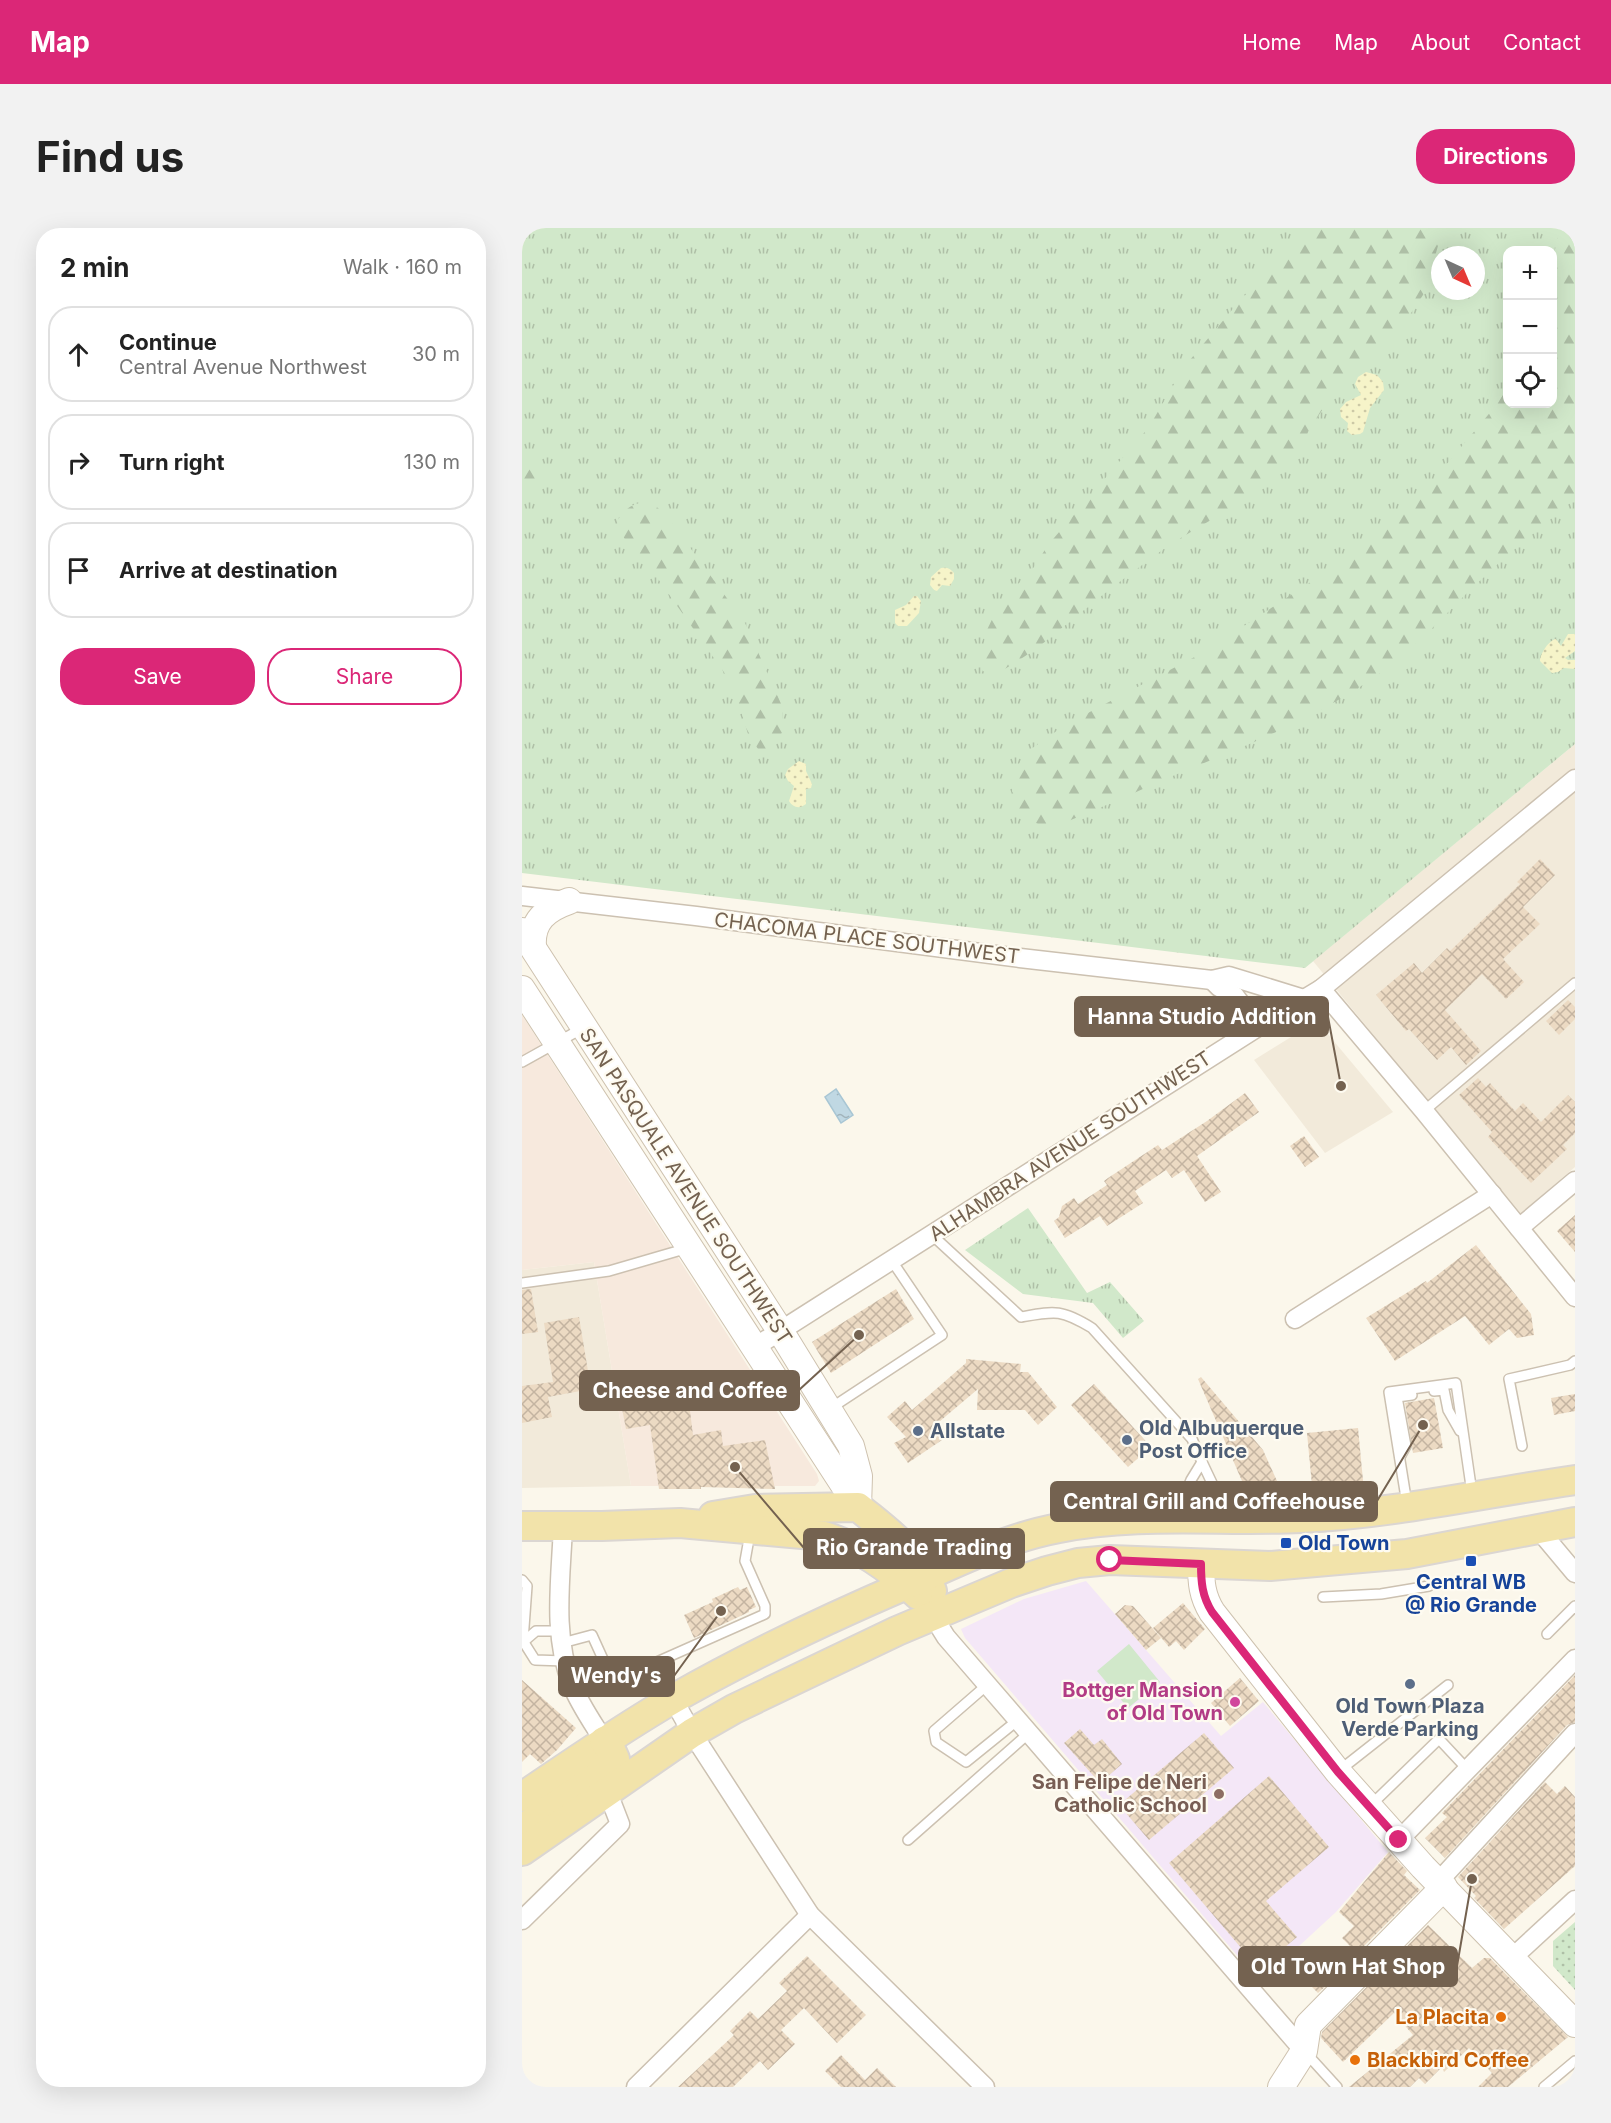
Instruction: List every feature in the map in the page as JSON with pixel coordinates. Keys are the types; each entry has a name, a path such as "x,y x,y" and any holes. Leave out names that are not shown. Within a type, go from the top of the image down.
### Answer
{"main road":[{"path":"522,1797 603,1741 673,1699 784,1641 997,1546 1057,1528 1119,1519 1221,1520 1331,1516 1575,1480"},
{"path":"522,1526 680,1522 755,1509 858,1507 905,1547 917,1580 937,1614"},
{"path":"680,1522 824,1536 844,1542 917,1580"},
{"path":"522,1851 692,1733 734,1709 794,1679 1011,1582 1078,1563 1110,1560 1270,1566 1407,1554 1575,1522"},
{"path":"522,1830 541,1814 603,1773 615,1759 603,1741"}],"street":[{"name":"ALHAMBRA AVENUE SOUTHWEST","path":"755,1347 1321,988 1575,779"},
{"name":"CHACOMA PLACE SOUTHWEST","path":"522,896 1212,980 1229,976 1304,999"},
{"path":"527,939 539,919 555,906 569,901"},
{"name":"SAN PASQUALE AVENUE SOUTHWEST","path":"527,939 781,1332 851,1446 859,1476 858,1507"},
{"name":"CHACOMA PLACE SOUTHWEST","path":"1212,980 1235,996 1258,1027"},
{"path":"1321,988 1575,1297"},
{"name":"SAN PASQUALE AVENUE SOUTHWEST","path":"522,989 858,1507"},
{"path":"1519,1228 1575,1181"},
{"path":"1295,1319 1492,1194"},
{"path":"563,1526 561,1637 565,1661 571,1684 580,1703 603,1741"},
{"path":"1539,1530 1575,1573"},
{"path":"1201,1564 1202,1588 1205,1600 1212,1612 1338,1772 1399,1840 1575,2024"},
{"path":"937,1614 946,1637 1304,2051"},
{"path":"1399,1840 1575,1659"},
{"path":"673,1699 692,1733 810,1915 978,2084"},
{"path":"1281,2087 1304,2051 1308,2025 1441,1884 1575,1733"},
{"path":"522,1920 620,1824 608,1793"},
{"path":"1511,1959 1575,1900"},
{"path":"636,2087 810,1915"}],"lane":[{"path":"1424,1111 1575,983"},
{"path":"524,1058 585,1028"},
{"path":"932,1235 1021,1317 1051,1312 1071,1315 1092,1328 1191,1439 1221,1500 1221,1520"},
{"path":"522,1283 609,1271 691,1248"},
{"path":"829,1409 942,1335 892,1261"},
{"path":"1522,1446 1509,1379 1570,1365 1575,1361"},
{"path":"1408,1506 1389,1392 1456,1383 1473,1496"},
{"path":"1174,1520 1191,1480 1202,1462"},
{"path":"523,1642 536,1631 561,1637 592,1635 607,1668 632,1673 765,1614 765,1606 745,1561 751,1530"},
{"path":"522,1580 527,1586 523,1642 535,1660 565,1661"},
{"path":"1323,1597 1381,1594 1429,1586"},
{"path":"1547,1634 1575,1606"},
{"path":"987,1685 934,1731 936,1742 966,1762 1023,1726"},
{"path":"1338,1772 1448,1685"},
{"path":"908,1840 1023,1726"},
{"path":"1369,1807 1439,1739 1467,1769"},
{"path":"1304,2051 1337,2087"},
{"path":"1544,2087 1575,2061"}],"shaded area":[{"path":"1575,744 1575,1167 1520,1214 1313,961"},
{"path":"522,1015 817,1474 819,1481 815,1486 631,1486 594,1262 522,1270"},
{"path":"1317,1021 1393,1112 1325,1153 1254,1060"},
{"path":"594,1262 631,1486 522,1488 522,1270"},
{"name":"San Felipe de Neri Catholic School","path":"1086,1581 1221,1736 1263,1702 1388,1852 1336,1912 1260,1982 965,1638 961,1629 1024,1599"}],"green space":[{"path":"522,228 1575,228 1575,744 1305,968 522,873"},
{"path":"1305,228 1443,228 1438,246 1431,246 1431,271 1425,292 1393,340 1360,365 1332,395 1289,461 1241,502 1169,545 1036,649 991,678 982,670 985,634 999,605 1034,567 1048,545 1149,427 1184,367"},
{"path":"1560,228 1575,228 1575,499 1492,570 1402,656 1343,697 1264,738 1048,829 1026,818 1012,794 1012,779 1024,754 1065,725 1206,651 1364,547 1436,477 1503,395 1503,408 1557,408 1556,246"},
{"path":"522,446 541,470 535,486 522,497"},
{"path":"651,502 667,516 745,623 782,706 783,731 770,752 760,752 748,734 733,685 649,566 624,538 617,521 631,506"},
{"path":"1028,1208 1087,1293 1110,1282 1144,1321 1123,1338 1093,1303 1023,1294 965,1250"},
{"path":"1129,1644 1160,1682 1128,1708 1097,1671"},
{"path":"1575,1922 1575,1990 1553,1966 1553,1941"}],"sand":[{"path":"1366,372 1377,375 1383,382 1384,390 1370,408 1363,432 1352,435 1347,431 1348,423 1341,417 1340,409 1346,402 1361,395 1355,384 1358,377"},
{"path":"941,568 951,570 954,573 954,579 950,586 942,585 937,591 930,585 931,577"},
{"path":"914,596 921,601 919,613 907,626 898,626 895,623 895,610 906,605"},
{"path":"1568,634 1575,634 1575,651 1565,658 1575,660 1575,669 1564,668 1552,673 1540,661 1542,655 1553,640 1556,639 1561,646"},
{"path":"799,761 806,764 806,771 812,784 811,788 806,789 806,804 799,807 792,805 789,801 794,786 785,775 788,769"}],"water":[{"path":"836,1089 853,1115 841,1123 825,1097"}],"building":[{"path":"1540,859 1555,875 1523,907 1540,924 1503,959 1524,982 1506,999 1482,974 1445,1010 1481,1051 1466,1065 1451,1047 1437,1060 1409,1029 1406,1031 1376,995 1414,963 1422,973 1447,948 1450,951 1520,884 1517,882"},
{"path":"1568,1000 1575,1007 1575,1019 1559,1035 1546,1021"},
{"path":"1478,1078 1486,1087 1490,1083 1515,1111 1523,1103 1541,1122 1568,1095 1575,1102 1575,1133 1563,1145 1567,1149 1531,1183 1488,1137 1492,1132 1459,1095"},
{"path":"1245,1093 1259,1112 1197,1156 1221,1192 1205,1202 1184,1170 1172,1178 1166,1170 1135,1191 1143,1203 1107,1226 1100,1216 1065,1238 1054,1221 1059,1217 1062,1206 1074,1198 1078,1204 1107,1185 1104,1181 1108,1178 1158,1145 1162,1150"},
{"path":"1304,1136 1319,1157 1305,1167 1290,1146"},
{"path":"1575,1215 1575,1252 1557,1231"},
{"path":"1476,1245 1531,1314 1534,1335 1517,1338 1509,1329 1489,1345 1465,1316 1395,1361 1366,1318 1426,1281 1427,1283"},
{"path":"531,1289 538,1332 522,1334 522,1290"},
{"path":"896,1289 914,1319 831,1373 812,1342"},
{"path":"579,1317 591,1389 548,1397 552,1417 522,1423 522,1386 553,1382 544,1323"},
{"path":"966,1359 1021,1364 1020,1372 1028,1372 1057,1407 1038,1425 1025,1410 977,1410 978,1389 933,1427 942,1440 908,1463 894,1443 906,1437 887,1417 905,1401 912,1410 966,1363"},
{"path":"1201,1377 1263,1450 1277,1481 1248,1495 1198,1379"},
{"path":"633,1384 636,1403 688,1395 693,1435 721,1430 723,1446 765,1440 775,1489 701,1487 701,1489 659,1489 650,1425 626,1429 618,1388"},
{"path":"1094,1384 1151,1447 1128,1467 1071,1405"},
{"path":"1575,1394 1575,1411 1554,1415 1551,1398"},
{"path":"1434,1398 1443,1448 1413,1453 1405,1403"},
{"path":"1358,1428 1364,1491 1313,1496 1307,1433"},
{"path":"738,1587 740,1590 747,1587 756,1607 694,1638 684,1615 713,1602 712,1599"},
{"path":"1183,1603 1205,1629 1184,1650 1176,1641 1169,1647 1153,1628"},
{"path":"1125,1605 1133,1606 1161,1638 1146,1650 1115,1614"},
{"path":"1575,1675 1575,1722 1567,1725 1445,1858 1425,1838 1447,1817 1442,1813"},
{"name":"Bottger Mansion of Old Town","path":"1240,1678 1259,1701 1230,1726 1211,1703"},
{"path":"522,1680 576,1728 541,1764 530,1754 522,1762"},
{"path":"1080,1729 1094,1745 1102,1739 1122,1764 1100,1783 1064,1743"},
{"path":"1204,1733 1234,1768 1149,1840 1119,1805"},
{"path":"1269,1776 1329,1847 1266,1901 1297,1937 1259,1969 1169,1863"},
{"path":"1545,1782 1557,1794 1565,1786 1575,1797 1575,1866 1504,1929 1474,1898 1476,1896 1458,1877"},
{"path":"1389,1852 1407,1871 1404,1875 1420,1890 1357,1953 1342,1938 1354,1926 1339,1912"},
{"path":"1428,1925 1472,1968 1484,1958 1490,1958 1568,2037 1508,2087 1478,2087 1492,2073 1469,2048 1444,2072 1442,2067 1425,2084 1419,2078 1410,2087 1349,2087 1413,2035 1394,2013 1343,2062 1321,2038 1322,2032"},
{"path":"807,1956 866,2015 837,2043 804,2008 781,2030 795,2044 768,2070 760,2061 733,2087 678,2087 734,2035 730,2031 750,2011 758,2019 787,1991 779,1983"},
{"path":"1311,1962 1330,1982 1318,1993 1299,1974"},
{"path":"841,2055 865,2080 877,2068 896,2087 841,2087 825,2071"}],"place":[{"name":"Hanna Studio Addition","path":"1341,1086"},
{"name":"Cheese and Coffee","path":"859,1335"},
{"name":"Central Grill and Coffeehouse","path":"1423,1425"},
{"name":"Allstate","path":"918,1431"},
{"name":"Old Albuquerque Post Office","path":"1127,1440"},
{"name":"Rio Grande Trading","path":"735,1467"},
{"name":"Old Town","path":"1286,1543"},
{"name":"Central WB @ Rio Grande","path":"1471,1561"},
{"name":"Wendy's","path":"721,1611"},
{"name":"Old Town Plaza Verde Parking","path":"1410,1684"},
{"name":"Bottger Mansion of Old Town","path":"1235,1702"},
{"name":"San Felipe de Neri Catholic School","path":"1219,1794"},
{"name":"Old Town Hat Shop","path":"1472,1879"},
{"name":"La Placita","path":"1501,2017"},
{"name":"Blackbird Coffee","path":"1355,2060"}],"route":[{"path":"1110,1560 1201,1564 1202,1588 1205,1600 1212,1612 1338,1772 1399,1840"}]}
